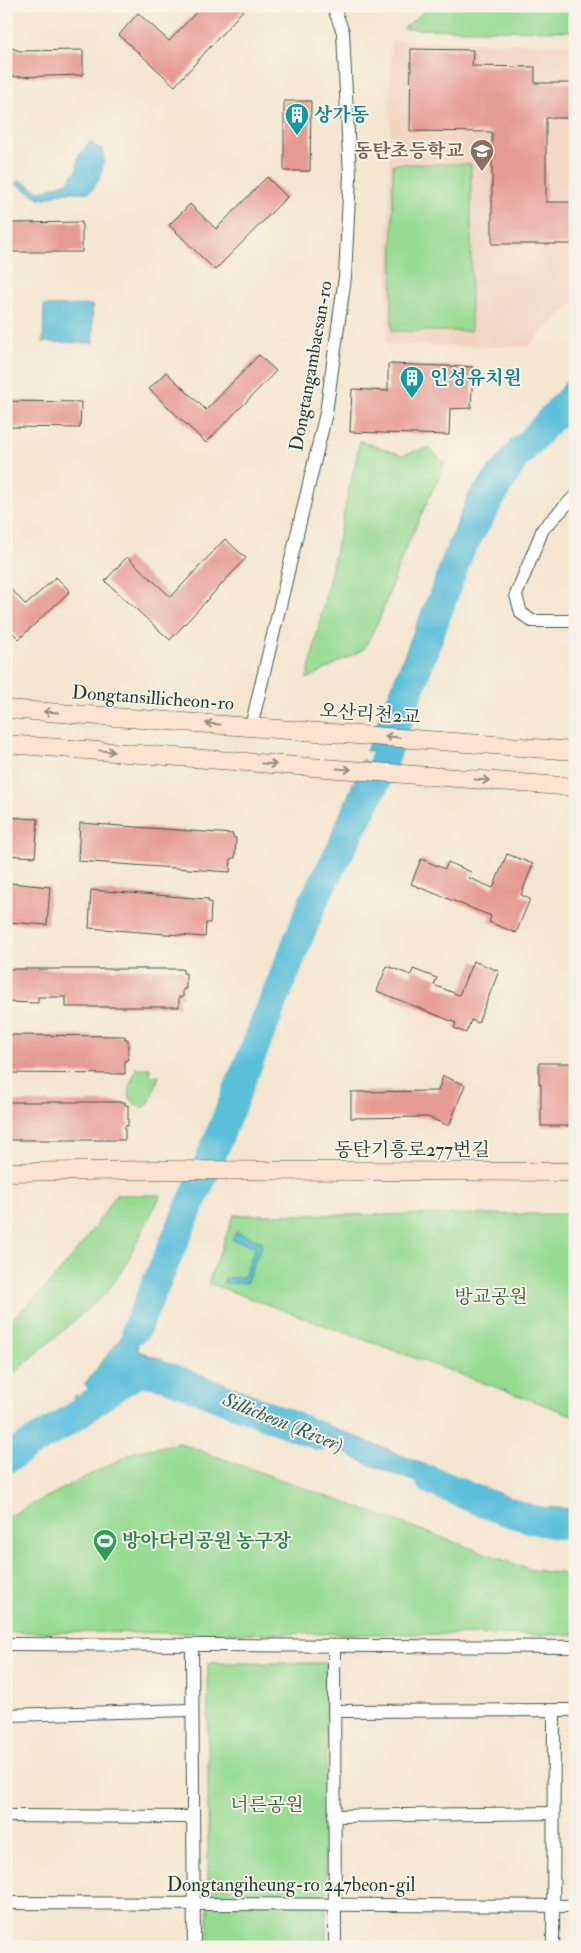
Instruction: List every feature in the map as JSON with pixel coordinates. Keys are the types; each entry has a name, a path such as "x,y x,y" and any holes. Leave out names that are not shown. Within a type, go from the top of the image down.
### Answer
{"street":[{"name":"Dongtangambaesan-ro","path":"251,727 326,413 345,278 350,176 343,32 333,6"},
{"path":"575,496 543,529 516,595 521,613 532,622 575,621"},
{"name":"Dongtansillicheon-ro","path":"6,709 297,730"},
{"name":"오산리천2교","path":"297,730 575,751"},
{"path":"6,744 575,787"},
{"name":"동탄기흥로277번길","path":"6,1172 156,1170 575,1172"},
{"path":"6,1644 575,1647"},
{"path":"192,1645 194,1947"},
{"path":"334,1646 334,1947"},
{"path":"6,1715 192,1710"},
{"path":"553,1947 554,1710"},
{"path":"334,1711 575,1710"},
{"path":"334,1816 553,1813"},
{"path":"6,1816 193,1817"},
{"name":"Dongtangiheung-ro 247beon-gil","path":"6,1903 575,1906"}],"shaded area":[{"name":"동탄초등학교","path":"391,41 575,44 575,301 527,347 387,345"}],"green space":[{"path":"431,6 575,6 575,31 403,29"},
{"path":"393,164 471,164 471,331 392,331"},
{"path":"360,441 402,455 429,448 445,463 401,559 380,618 364,649 307,679"},
{"path":"136,1068 150,1068 150,1076 159,1076 149,1103 144,1107 133,1102 129,1093"},
{"path":"116,1195 161,1195 123,1269 107,1292 6,1380 6,1324 38,1295 66,1264 92,1231"},
{"name":"방교공원","path":"575,1214 575,1416 208,1283 234,1215"},
{"path":"179,1443 532,1570 575,1575 575,1635 6,1632 6,1518 134,1452"},
{"name":"너른공원","path":"208,1663 326,1663 326,1947 208,1947"}],"water":[{"path":"90,142 103,151 103,157 100,178 90,192 66,192 41,199 16,184 20,180 40,192 67,182 77,171 78,157"},
{"path":"92,305 93,343 43,342 44,306"},
{"path":"575,379 575,397 470,507 375,750 366,751 469,494 511,441"},
{"path":"363,760 367,762 203,1163 195,1162"},
{"path":"190,1179 194,1180 137,1331 138,1351 231,1386 455,1477 537,1507 575,1509 575,1533 525,1525 513,1513 462,1493 447,1494 368,1464 286,1423 249,1409 227,1396 219,1386 133,1362 78,1420 6,1464 6,1448 62,1413 121,1338"},
{"path":"236,1232 263,1242 246,1283 224,1283 224,1278 244,1277 256,1246 232,1240"}],"pier":[{"path":"200,1144 213,1144 205,1164 193,1163"},
{"path":"188,1178 197,1180 192,1193 182,1193"},
{"path":"83,1382 97,1403 89,1413 75,1392"}],"building":[{"path":"202,6 247,6 175,86 119,35 138,13 169,41"},
{"path":"6,46 20,51 83,50 83,75 15,77 6,74"},
{"name":"동탄초등학교","path":"411,49 473,50 472,66 535,67 535,83 575,83 575,118 546,118 546,202 575,202 575,244 492,244 492,132 410,131"},
{"name":"상가동","path":"284,101 311,101 310,171 284,171"},
{"path":"267,177 287,197 215,270 169,225 190,204 216,229"},
{"path":"6,220 14,223 82,222 82,252 14,252 6,250"},
{"path":"259,355 276,371 206,443 149,389 166,372 206,410"},
{"name":"인성유치원","path":"388,364 473,367 471,408 450,409 449,435 350,432 352,389 388,391"},
{"path":"6,401 81,402 80,428 12,427 6,425"},
{"path":"225,539 246,558 170,640 105,581 127,557 171,597"},
{"path":"56,577 70,591 19,639 6,626 6,584 26,605"},
{"path":"6,817 38,819 35,857 6,855"},
{"path":"80,823 233,834 233,837 236,838 235,858 231,858 230,872 78,861"},
{"path":"507,854 533,864 521,895 530,899 516,933 489,922 491,916 411,884 421,859 445,869 448,862 471,872 469,878 493,888"},
{"path":"6,884 50,887 47,925 6,922"},
{"path":"91,890 208,899 208,902 211,902 210,923 206,923 205,937 89,928"},
{"path":"473,961 499,971 478,1023 471,1020 466,1033 454,1028 456,1023 377,991 387,966 411,975 413,969 437,978 434,985 459,995"},
{"path":"6,969 183,969 183,973 186,973 186,989 183,989 183,997 179,997 179,1007 66,1007 66,997 38,997 38,1003 6,1002"},
{"path":"6,1035 125,1036 125,1039 128,1039 128,1060 125,1060 125,1074 6,1073"},
{"path":"539,1063 575,1063 575,1126 541,1126"},
{"path":"443,1076 465,1085 449,1126 428,1117 351,1118 351,1092 438,1091"},
{"path":"7,1102 125,1102 125,1105 128,1105 128,1126 125,1126 125,1140 6,1140"}],"waterway":[{"path":"136,1329 206,1169 314,900 376,782 460,550 514,459 575,393"},
{"name":"Sillicheon (River)","path":"6,1459 70,1420 113,1388 137,1374 152,1373 168,1377 319,1436"},
{"name":"Sillicheon (River)","path":"430,1480 519,1516 537,1521 575,1526"}],"place":[{"name":"상가동","path":"297,136"},
{"name":"동탄초등학교","path":"482,172"},
{"name":"인성유치원","path":"412,399"},
{"name":"방아다리공원 농구장","path":"105,1562"}]}
